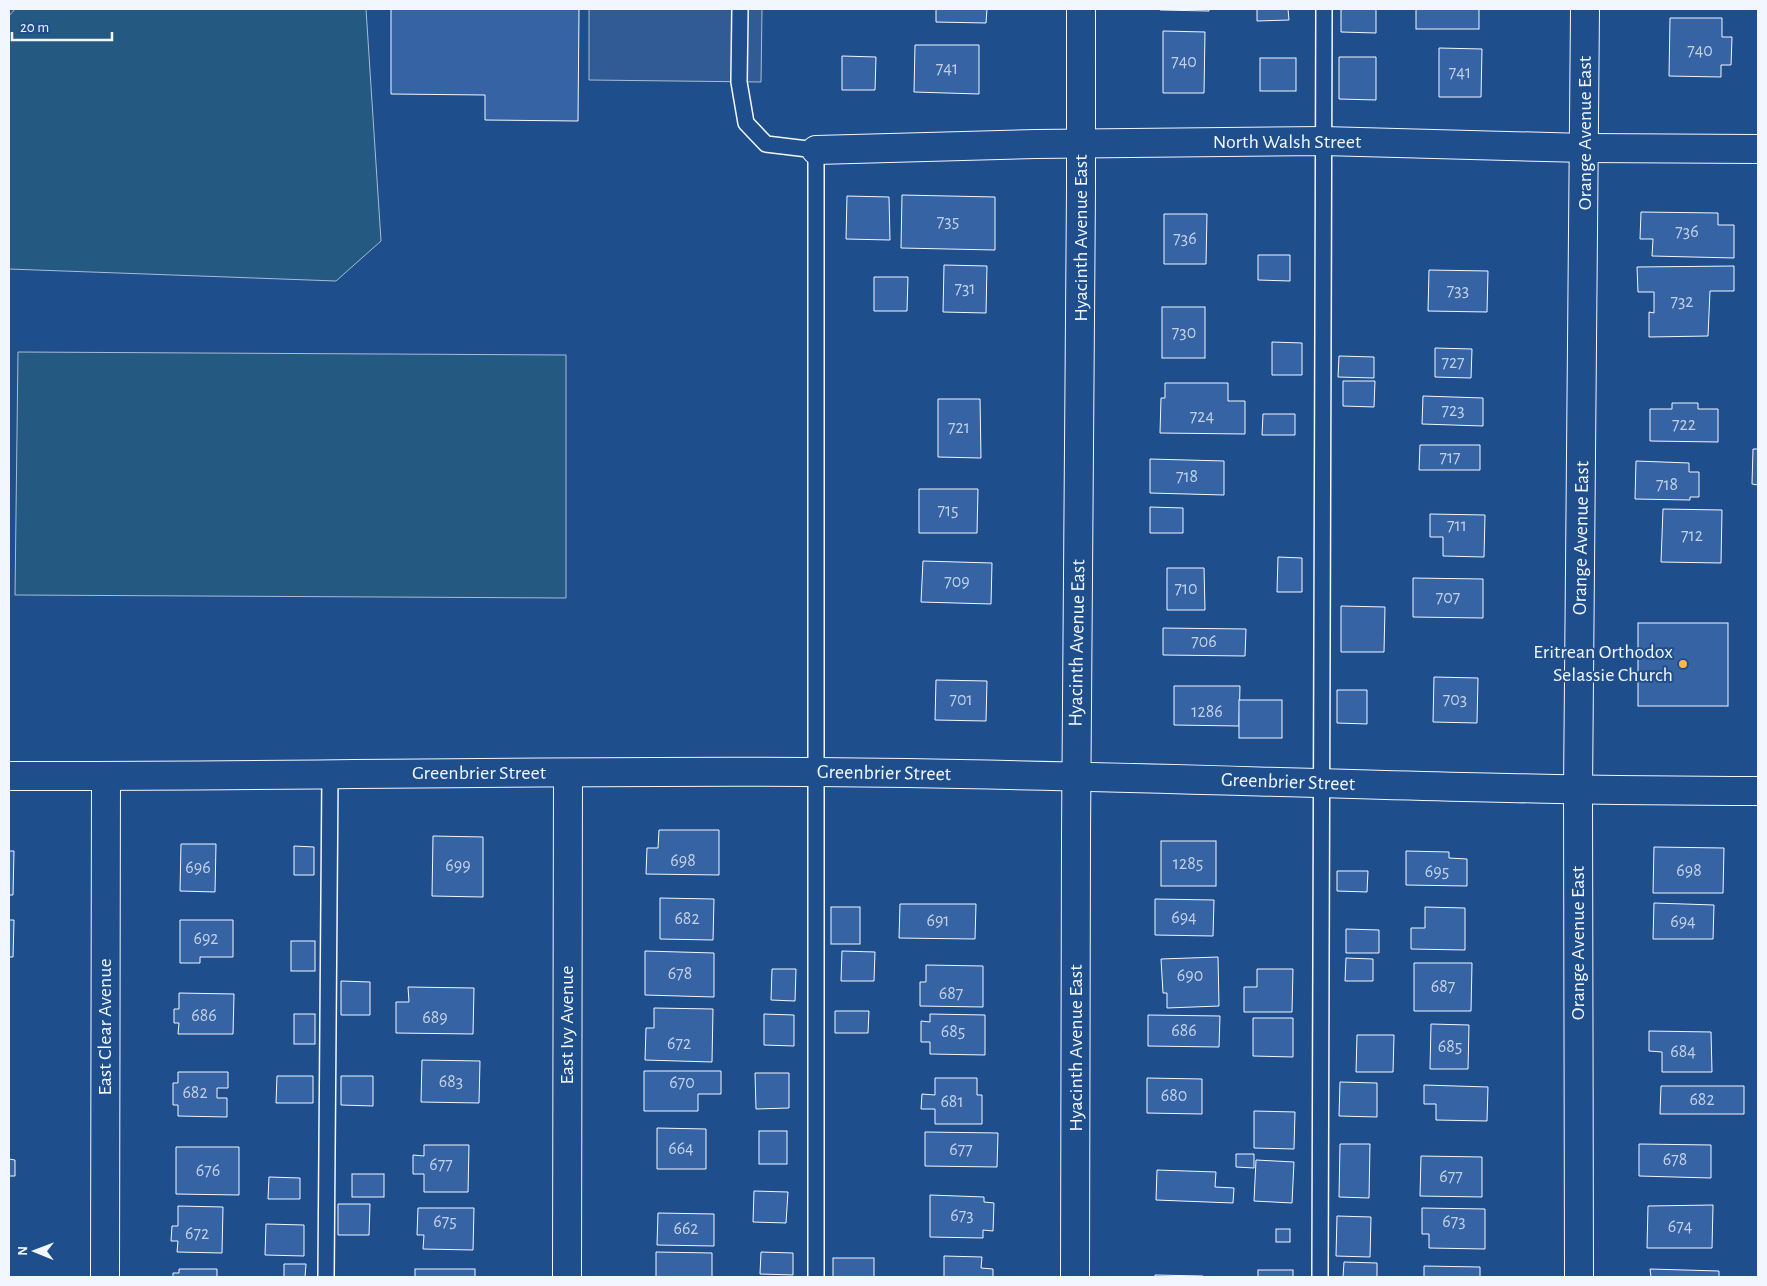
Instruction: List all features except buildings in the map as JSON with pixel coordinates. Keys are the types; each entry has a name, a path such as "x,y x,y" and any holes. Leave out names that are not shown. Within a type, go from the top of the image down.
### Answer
{"street":[{"name":"Hyacinth Avenue East","path":"1075,1277 1076,776 1082,143 1081,9"},
{"name":"Orange Avenue East","path":"1579,1277 1578,790 1585,9"},
{"name":"North Walsh Street","path":"816,150 1082,143 1323,141 1585,148 1758,149"},
{"name":"Greenbrier Street","path":"9,776 816,772 1076,776 1578,790 1758,791"},
{"name":"East Ivy Avenue","path":"567,1277 568,773"},
{"name":"East Clear Avenue","path":"105,1277 106,776"}],"lane":[{"path":"740,9 739,82 746,123 766,144 816,150 816,1277"},
{"path":"1320,1277 1324,9"},
{"path":"326,1277 330,774"}],"shaded area":[{"path":"15,9 366,9 381,241 336,281 9,269 9,16"},
{"path":"589,9 762,9 761,82 589,80"},
{"path":"18,352 566,355 566,598 15,595"}],"place":[{"name":"Eritrean Orthodox Selassie Church","path":"1683,664"}]}
